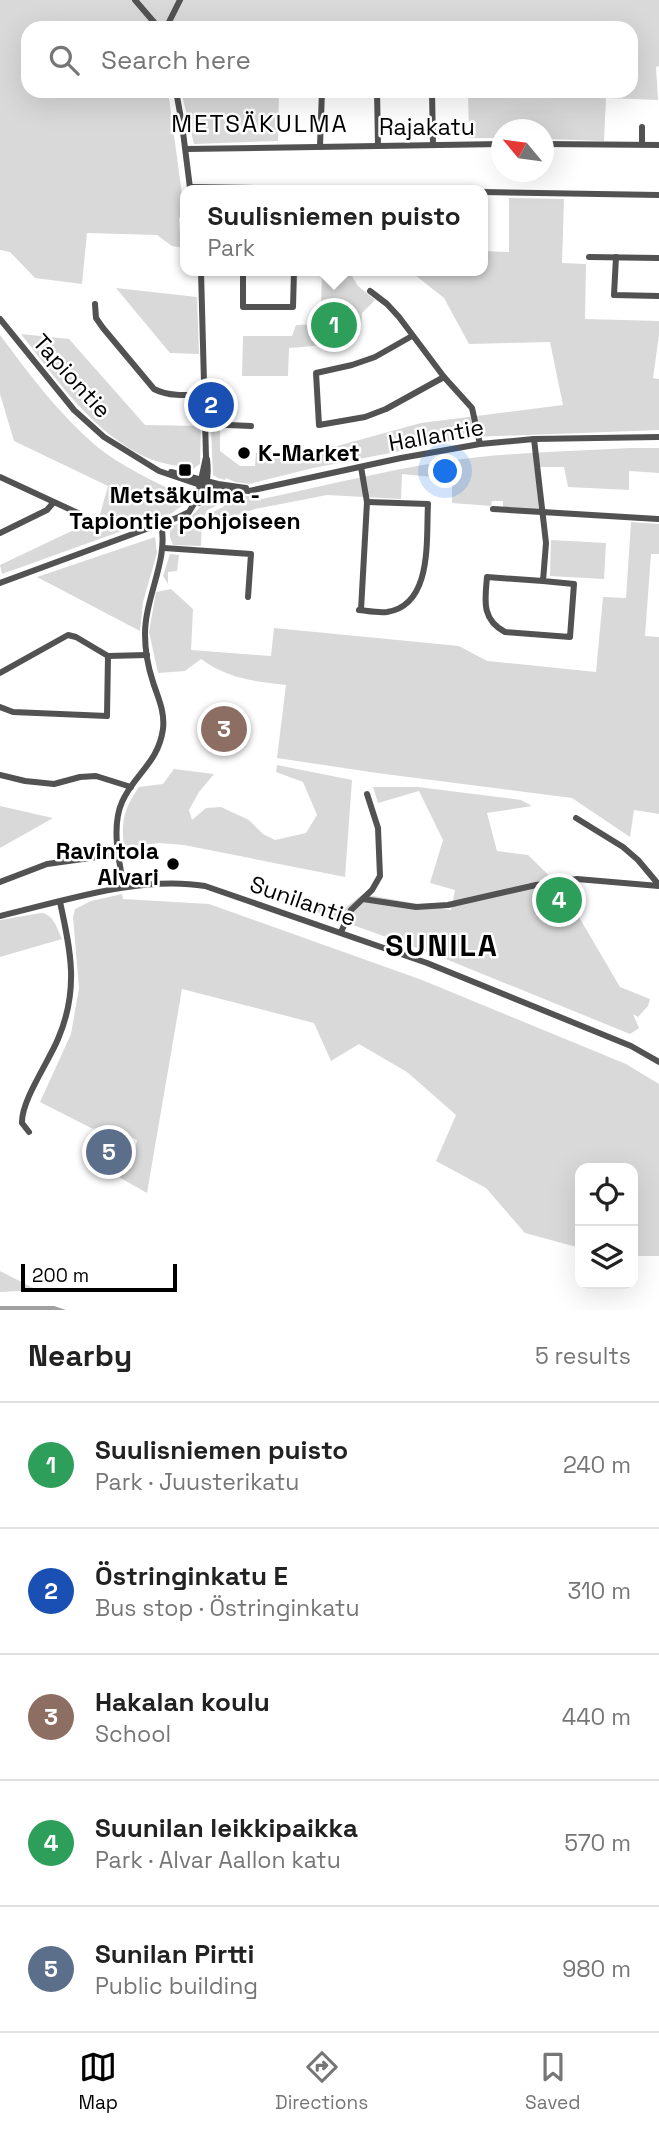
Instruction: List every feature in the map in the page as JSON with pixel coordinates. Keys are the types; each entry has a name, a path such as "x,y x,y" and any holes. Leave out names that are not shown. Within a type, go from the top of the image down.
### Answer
{"street":[{"path":"135,0 153,21"},
{"path":"170,21 180,0"},
{"path":"177,98 190,185"},
{"path":"320,146 322,98"},
{"path":"377,98 378,145"},
{"path":"432,98 433,145"},
{"path":"642,127 642,144"},
{"name":"Rajakatu","path":"186,149 491,144"},
{"path":"554,144 659,145"},
{"path":"488,192 659,195"},
{"path":"589,257 659,258"},
{"path":"616,257 614,295 659,296"},
{"path":"0,583 161,524 189,512 201,500 206,457 201,276"},
{"path":"243,276 243,307 293,307 294,276"},
{"path":"370,291 387,304 472,408 481,444"},
{"path":"95,304 96,318 103,328 154,388 173,395 205,394"},
{"name":"Tapiontie","path":"0,319 74,410 104,438 143,463 204,483"},
{"path":"412,336 375,357 316,373 319,425 365,417 386,409 444,377"},
{"path":"205,424 251,426"},
{"name":"Hallantie","path":"204,483 265,488 481,444 534,439 659,437"},
{"path":"534,439 546,543 543,581"},
{"path":"361,467 367,502 360,610 386,612 402,607 413,599 419,589 423,576 428,504 367,502"},
{"path":"0,477 80,514"},
{"path":"0,533 47,510 53,503"},
{"path":"493,509 657,519"},
{"path":"124,887 117,829 118,812 122,801 153,759 163,729 162,708 146,655 145,634 148,604 164,548 161,524"},
{"path":"164,548 251,554 248,597"},
{"path":"487,577 543,581 574,584 570,636 505,632 495,627 485,604 487,577"},
{"path":"0,673 68,635 76,636 108,656 146,655"},
{"path":"0,707 13,712 107,716 108,656"},
{"path":"0,775 54,784 96,776 131,788"},
{"path":"341,932 351,910 372,890 380,876 378,828 368,794"},
{"path":"576,818 638,860 659,886"},
{"path":"0,882 47,864 119,854"},
{"path":"363,899 416,907 448,905 536,885 577,879 659,886"},
{"name":"Sunilantie","path":"0,916 124,887 173,882 205,886 427,963 640,1049 659,1062"},
{"path":"29,1132 22,1123 23,1109 58,1040 71,996 70,950 60,902"}],"shaded area":[{"path":"0,0 659,0 659,66 656,67 658,100 606,98 638,98 638,21 21,21 21,98 169,98 181,185 180,247 172,246 157,235 87,233 82,284 35,278 10,252 0,250"},
{"path":"183,98 279,98 278,141 194,144"},
{"path":"468,98 606,98 604,141 554,139 554,119 491,119 491,138 469,138"},
{"path":"509,198 564,199 562,263 586,264 585,319 659,321 653,378 659,379 659,430 473,437 313,468 249,484 213,475 211,430 220,430 220,451 240,466 255,466 256,453 337,446 421,423 563,405 550,342 469,344 444,298 416,276 488,276 488,251 509,252"},
{"path":"322,276 352,276 358,286 375,300 362,313 361,328 326,343 289,348 288,376 242,376 243,336 292,336 296,325 316,324 321,304"},
{"path":"116,288 197,297 199,354 170,353"},
{"path":"21,334 69,339 145,425 201,426 200,464 193,469 155,461 111,436 78,405"},
{"path":"0,335 33,379 81,433 126,467 188,501 172,513 2,574 0,565 99,518 108,486 14,441 0,394"},
{"path":"659,448 659,473 629,471 629,490 568,487 564,467 535,467 539,511 503,507 503,501 492,501 491,506 452,503 452,479 402,474 401,499 327,495 255,509 211,524 213,512 223,507 230,496 256,496 262,499 452,460"},
{"path":"212,494 225,494 221,502 207,510 202,520 201,546 173,545 170,527 190,518"},
{"path":"631,522 659,524 659,554 651,554 645,636 659,637 659,814 634,810 630,837 572,798 277,758 286,685 231,675 201,659 185,671 158,673 149,632 156,592 171,589 193,609 191,650 271,656 274,628 459,646 487,661 596,672 603,597 626,598"},
{"path":"155,537 157,553 143,602 140,631 37,577"},
{"path":"551,540 606,543 604,579 550,576"},
{"path":"170,554 179,555 177,571 168,572 168,584 163,576"},
{"path":"277,765 352,780 345,877 184,845 159,843 124,847 125,815 139,787 163,784 174,769 214,774 189,810 192,820 206,808 221,807 249,820 263,834 275,840 306,833 317,815 303,782 276,772"},
{"path":"373,787 418,787 521,800 532,806 487,813 497,851 528,855 562,888 620,987 650,999 648,1006 638,1017 633,1014 639,1028 630,1034 431,953 252,889 291,900 344,909 363,894 451,910 455,890 430,883 443,840 419,791 378,803"},
{"path":"0,806 53,818 0,848"},
{"path":"122,894 123,899 209,904 422,980 626,1064 659,1084 659,1256 638,1256 638,1163 575,1163 575,1247 525,1233 486,1188 436,1161 456,1115 407,1072 359,1044 331,1061 314,1023 182,989 147,1193 117,1176 131,1168 137,1140 106,1125 93,1129 40,1102 71,1034 79,988 73,917 75,909 91,901"},
{"path":"41,913 52,919 62,939 0,957 0,920"},
{"path":"0,1271 37,1290 0,1292"},
{"path":"0,1306 54,1306 66,1310 0,1310"}],"place":[{"name":"Suulisniemen puisto","path":"334,325"},
{"name":"Östringinkatu E","path":"211,405"},
{"name":"K-Market","path":"244,453"},
{"name":"Metsäkulma - Tapiontie pohjoiseen","path":"185,470"},
{"name":"Hakalan koulu","path":"224,729"},
{"name":"Ravintola Alvari","path":"173,864"},
{"name":"Suunilan leikkipaikka","path":"559,900"},
{"name":"Sunilan Pirtti","path":"109,1152"}],"district":[{"name":"METSÄKULMA","path":"260,124"},
{"name":"SUNILA","path":"442,946"}]}
